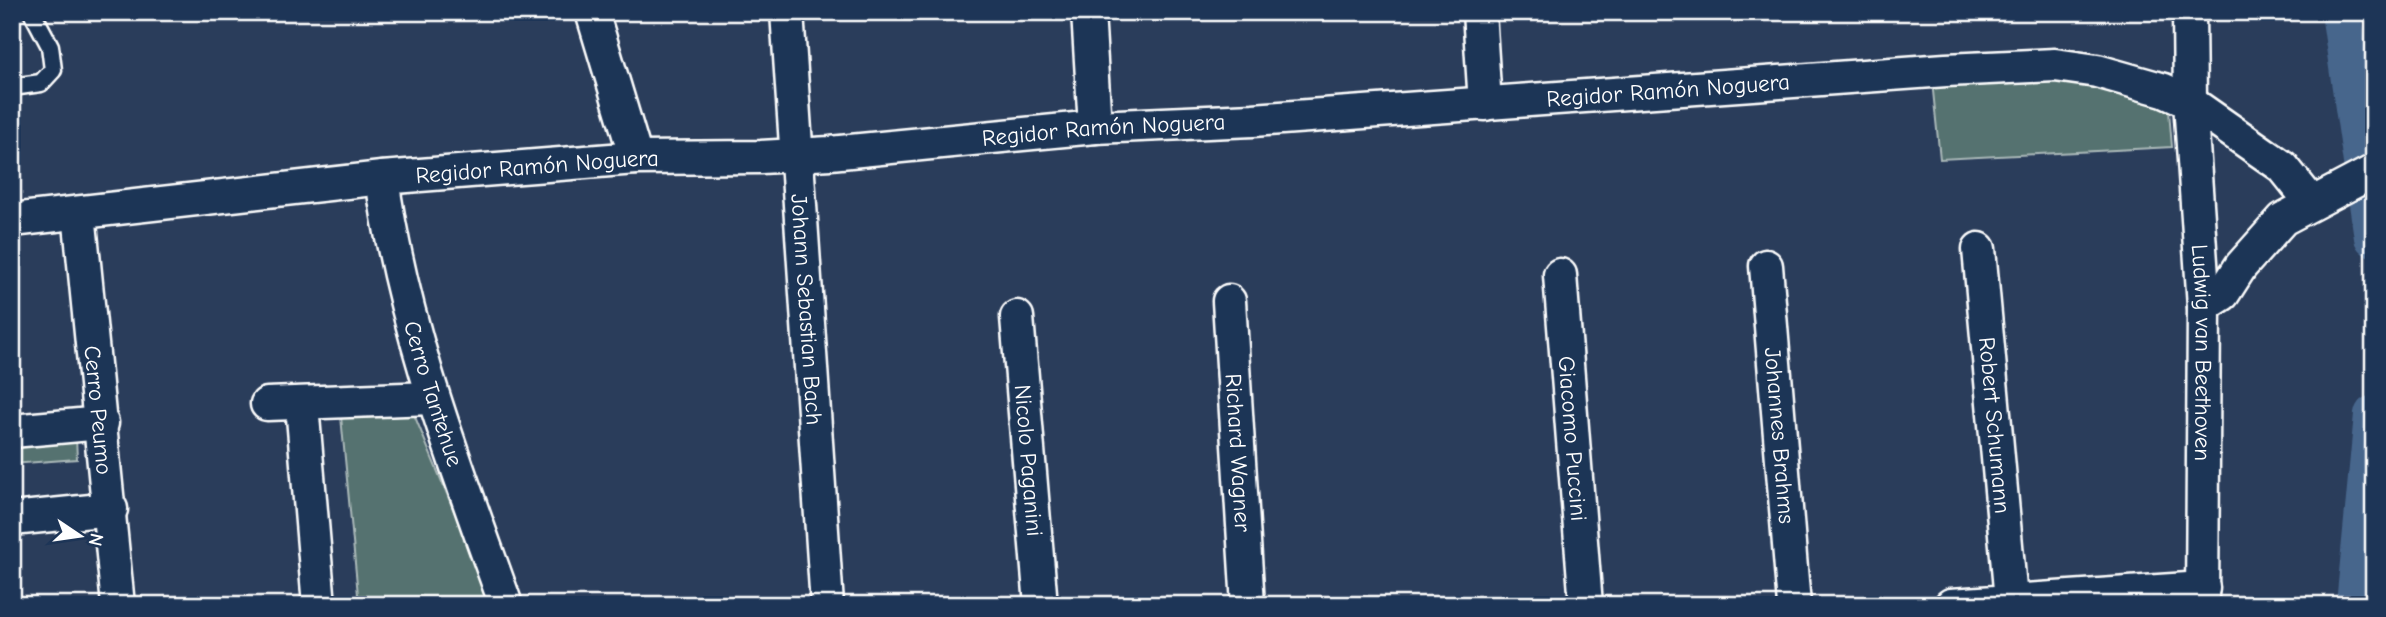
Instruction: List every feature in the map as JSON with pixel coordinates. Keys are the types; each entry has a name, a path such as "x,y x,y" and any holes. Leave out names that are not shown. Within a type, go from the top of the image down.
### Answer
{"street":[{"path":"592,12 636,158"},
{"name":"Johann Sebastian Bach","path":"788,12 827,605"},
{"path":"1088,12 1095,128"},
{"path":"1479,12 1485,104"},
{"name":"Ludwig van Beethoven","path":"2189,12 2190,102 2204,306 2203,597"},
{"name":"Regidor Ramón Noguera","path":"12,220 382,177 636,158 797,155 1095,128 1253,120 1933,71 2055,65 2130,80 2190,102 2283,167 2312,203"},
{"path":"2204,306 2223,294 2241,266 2283,219 2374,171"},
{"name":"Cerro Tantehue","path":"382,177 391,243 432,398 506,605"},
{"name":"Cerro Peumo","path":"79,213 111,509 118,605"},
{"name":"Robert Schumann","path":"1979,249 2011,600"},
{"name":"Johannes Brahms","path":"1766,266 1794,605"},
{"name":"Giacomo Puccini","path":"1560,275 1586,605"},
{"name":"Richard Wagner","path":"1229,301 1248,605"},
{"name":"Nicolo Paganini","path":"1017,317 1041,605"},
{"path":"267,404 302,405 432,398"},
{"path":"302,405 319,605"},
{"path":"12,431 102,423"},
{"path":"12,519 111,509"},
{"path":"1951,605 2011,600 2203,597"}],"lane":[{"path":"12,87 41,83 53,70 50,46 32,12"}],"green space":[{"path":"2031,77 2119,91 2169,111 2172,147 1940,159 1932,81"},
{"path":"401,383 490,598 441,605 359,605 338,385"},
{"path":"75,415 77,459 12,464 12,419"}],"waterway":[{"path":"2341,12 2374,237"},
{"path":"2356,605 2374,415"}]}
